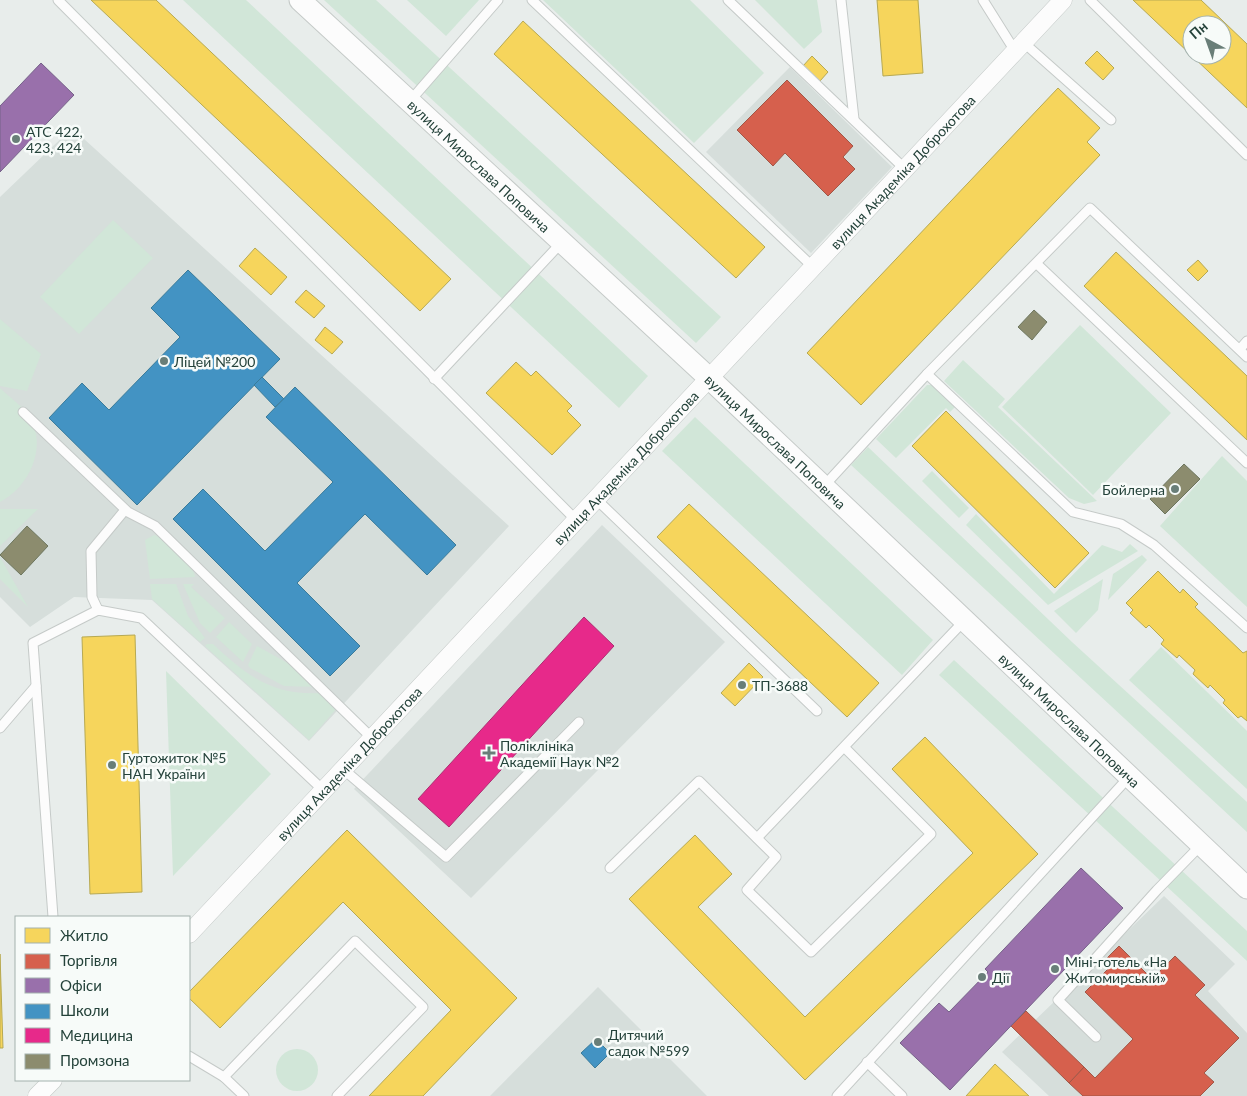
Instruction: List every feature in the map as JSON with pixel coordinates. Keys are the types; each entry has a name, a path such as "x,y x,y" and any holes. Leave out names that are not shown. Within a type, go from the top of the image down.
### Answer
{"street":[{"name":"вулиця Мирослава Поповича","path":"300,0 709,378 1247,888"},
{"name":"вулиця Академіка Доброхотова","path":"190,933 1062,0"},
{"path":"38,1096 52,1081"}],"lane":[{"path":"58,0 576,520"},
{"path":"410,101 498,0"},
{"path":"532,0 813,267"},
{"path":"728,0 854,118 905,169"},
{"path":"841,0 854,118"},
{"path":"984,0 1019,46 1111,120"},
{"path":"1090,0 1247,155"},
{"path":"823,487 928,374 1090,208 1247,357"},
{"path":"434,379 562,242"},
{"path":"1037,264 1247,463"},
{"path":"1240,349 1247,341"},
{"path":"928,374 1073,512 1121,524 1154,545 1247,628"},
{"path":"23,412 125,510 155,526 372,738"},
{"path":"596,499 817,712"},
{"path":"98,610 92,598 91,551 125,510"},
{"path":"53,916 34,643 98,610 141,618 323,790"},
{"path":"757,838 965,621"},
{"path":"0,728 36,686"},
{"path":"343,769 446,857 579,722"},
{"path":"610,868 699,781 776,857 747,890 812,952 931,834 845,748"},
{"path":"837,1096 1129,776"},
{"path":"1096,1037 1058,1000 1157,890 1201,845"},
{"path":"224,1077 355,941 423,1006 337,1096"},
{"path":"190,1057 224,1077 244,1096"},
{"path":"867,1062 902,1096"}],"shaded area":[{"path":"790,67 892,167 811,253 706,152"},
{"name":"Ліцей №200","path":"72,128 509,526 309,741 152,600 74,597 30,627 0,597 0,197"},
{"path":"602,525 725,642 471,898 354,789"},
{"path":"1164,896 1235,964 1208,991 1247,1033 1247,1096 1049,1096 1002,1052"},
{"name":"Дитячий садок №599","path":"598,987 707,1096 490,1096"}],"green space":[{"path":"183,0 246,0 648,376 619,408"},
{"path":"324,0 376,0 721,317 696,343"},
{"path":"407,0 479,0 446,36"},
{"path":"543,0 690,0 764,73 694,143"},
{"path":"755,0 817,0 822,32 804,49"},
{"path":"113,220 153,258 79,334 40,297"},
{"path":"0,319 41,354 27,391 0,386"},
{"path":"1080,325 1171,413 1093,495 1002,407"},
{"path":"963,360 1005,399 998,407 1097,501 1084,504 1069,498 944,381"},
{"path":"927,385 934,385 955,407 950,412 946,408 896,458 876,439"},
{"path":"0,388 30,418 37,442 36,454 27,477 10,496 0,502"},
{"path":"695,417 933,640 902,675 662,451"},
{"path":"868,447 1072,642 1247,802 1247,832 851,465"},
{"path":"1222,456 1247,481 1247,607 1160,526"},
{"path":"932,471 969,508 959,518 922,481"},
{"path":"0,509 38,509 0,546"},
{"path":"976,514 1054,594 1102,545 1122,552 1130,544 1138,551 1048,605 966,525"},
{"path":"154,535 165,541 185,559 195,577 150,579 145,540"},
{"path":"1142,555 1147,560 1108,600 1113,574"},
{"path":"0,557 28,607 0,579"},
{"path":"1103,579 1098,610 1076,633 1054,611"},
{"path":"150,584 176,584 188,616 205,638 200,642 152,599"},
{"path":"183,584 194,584 191,587 225,618 210,633 200,623"},
{"path":"229,622 252,644 243,662 216,637"},
{"path":"213,644 237,666 262,682 289,691 322,693 337,708 309,740 205,646"},
{"path":"257,646 291,665 316,687 284,686 250,668 248,665"},
{"path":"1161,647 1247,731 1247,789 1129,680"},
{"path":"954,660 1247,931 1247,961 939,675"},
{"path":"166,671 271,774 173,876"},
{"path":"301,1049 309,1052 315,1058 318,1070 315,1082 309,1088 293,1091 285,1088 279,1082 276,1066 279,1058 285,1052"}],"building: Житло":[{"path":"91,0 156,0 451,279 420,311"},
{"path":"877,0 918,0 923,73 883,76"},
{"path":"1133,0 1201,0 1217,15 1182,15 1182,46"},
{"path":"523,21 765,247 736,278 494,54"},
{"path":"1232,30 1247,44 1247,108 1202,65 1232,65"},
{"path":"1097,51 1114,68 1103,80 1085,63"},
{"path":"812,56 828,72 820,81 803,66"},
{"path":"1058,88 1100,128 1087,142 1100,155 861,405 807,353"},
{"path":"255,248 287,277 271,295 239,266"},
{"path":"1116,252 1247,376 1247,440 1084,286"},
{"path":"1198,260 1208,271 1198,281 1187,270"},
{"path":"306,290 325,306 314,318 295,302"},
{"path":"325,327 343,342 332,354 315,340"},
{"path":"516,362 531,376 536,371 572,406 567,411 581,425 552,455 486,393"},
{"path":"946,411 1089,553 1055,588 912,446"},
{"path":"689,504 879,683 847,717 657,537"},
{"path":"1158,571 1180,593 1183,589 1198,604 1195,607 1243,653 1247,651 1247,721 1241,716 1238,718 1223,703 1225,700 1210,685 1208,688 1193,674 1195,670 1179,655 1177,658 1161,644 1164,640 1149,625 1146,628 1130,613 1133,610 1126,603"},
{"name":"Гуртожиток №5 НАН України","path":"135,635 142,892 90,894 82,637"},
{"name":"ТП-3688","path":"749,663 763,677 735,706 721,693"},
{"path":"925,737 1038,854 805,1080 629,899 695,835 732,874 698,907 805,1017 973,853 892,769"},
{"path":"347,830 517,998 423,1096 369,1096 451,1010 343,902 220,1028 190,999 190,991"},
{"path":"0,954 3,1048 0,1048"},
{"path":"995,1064 1029,1096 966,1096"}],"building: Торгівля":[{"path":"787,80 853,146 843,157 855,169 828,196 785,153 773,166 737,130"},
{"path":"1119,946 1152,979 1175,956 1205,985 1195,995 1239,1038 1204,1073 1214,1082 1200,1096 1083,1096 1069,1083 1084,1067 1095,1078 1133,1039 1085,992 1110,967 1104,961"},
{"path":"1026,1011 1084,1067 1069,1083 1011,1026"}],"building: Офіси":[{"name":"АТС 422, 423, 424","path":"41,63 74,95 0,172 0,106"},
{"path":"1081,868 1123,908 950,1090 900,1043 939,1003 949,1012 988,972 985,969"}],"building: Школи":[{"path":"188,270 280,359 137,505 49,418 82,383 109,410 180,337 151,308"},
{"path":"262,377 284,399 275,407 254,385"},
{"path":"295,387 456,545 427,575 365,514 297,583 360,646 330,676 173,519 203,489 265,551 333,482 266,417"},
{"path":"596,1039 610,1053 595,1068 581,1053"}],"building: Медицина":[{"name":"Поліклініка Академії Наук №2","path":"584,617 614,646 449,827 418,799"}],"building: Промзона":[{"path":"1034,310 1047,322 1032,340 1018,327"},
{"name":"Бойлерна","path":"1184,464 1200,479 1165,514 1150,499"},
{"path":"27,526 48,546 21,575 0,555"}],"place":[{"name":"АТС 422, 423, 424","path":"16,139"},
{"name":"Ліцей №200","path":"164,361"},
{"name":"Бойлерна","path":"1175,489"},
{"name":"ТП-3688","path":"742,685"},
{"name":"Поліклініка Академії Наук №2","path":"489,753"},
{"name":"Гуртожиток №5 НАН України","path":"112,765"},
{"name":"Міні-готель «На Житомирській»","path":"1055,969"},
{"name":"Дії","path":"982,977"},
{"name":"Дитячий садок №599","path":"598,1042"}]}
